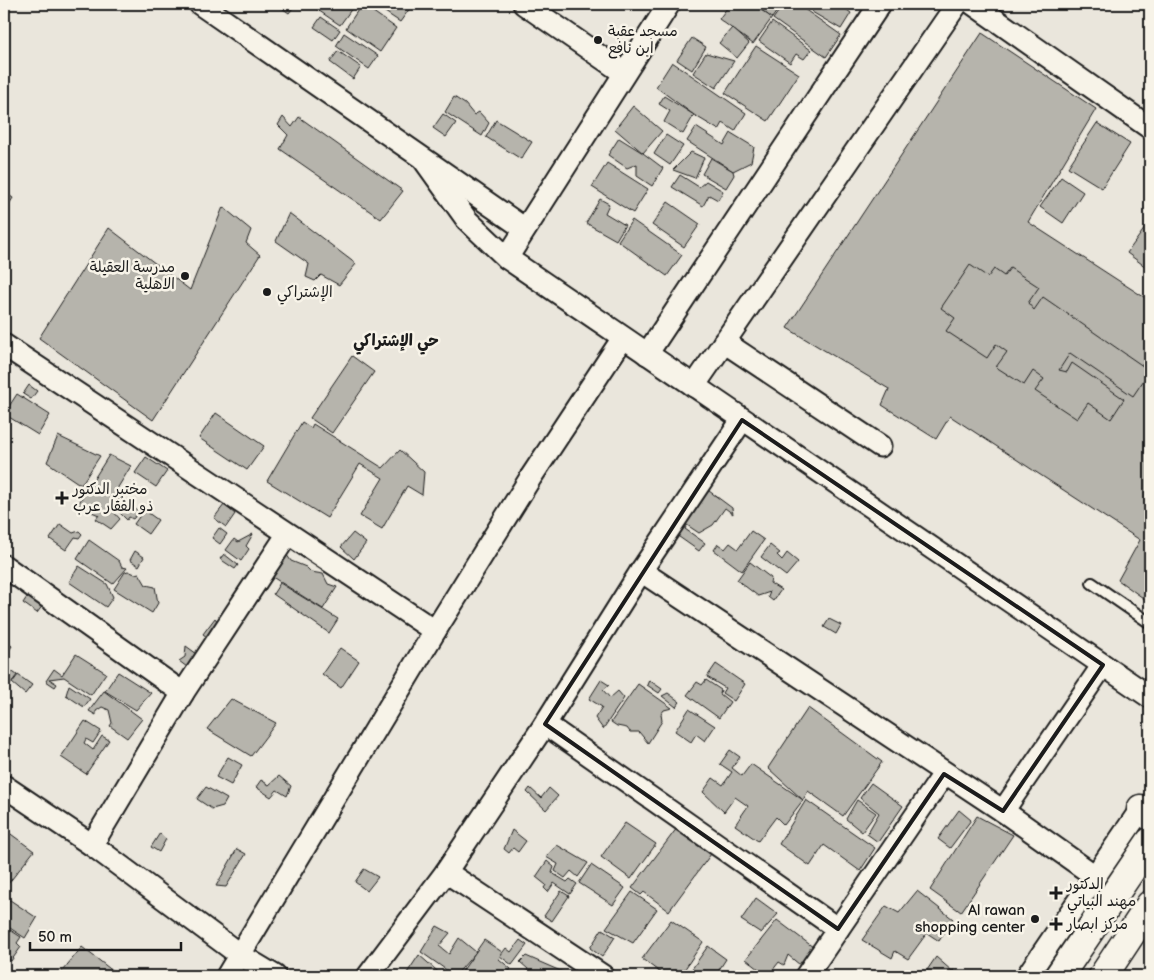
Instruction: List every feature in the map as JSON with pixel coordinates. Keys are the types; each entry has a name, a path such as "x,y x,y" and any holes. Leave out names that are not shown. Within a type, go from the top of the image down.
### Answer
{"main road":[{"path":"1059,976 1150,842"},
{"path":"1103,976 1150,905"}],"street":[{"path":"200,4 524,229"},
{"path":"524,4 624,73"},
{"path":"507,258 669,4"},
{"path":"646,354 880,4"},
{"path":"694,386 957,4"},
{"path":"973,4 1150,128"},
{"path":"424,160 467,220 507,258 1150,697"},
{"path":"227,976 435,631 531,477 623,338"},
{"path":"724,342 880,446"},
{"path":"4,345 287,535 435,631"},
{"path":"368,976 446,872 545,724 641,571 742,420"},
{"path":"92,845 184,693 287,535"},
{"path":"4,566 184,693"},
{"path":"641,571 944,774 1003,811 1095,876"},
{"path":"1003,811 1103,665"},
{"path":"545,724 838,929"},
{"path":"806,976 944,774"},
{"path":"4,786 92,845 240,955 275,976"},
{"path":"1027,976 1095,876 1146,812"},
{"path":"446,872 603,976"}],"lane":[{"path":"1092,582 1150,623"}],"highlighted area":[{"path":"742,420 1103,665 1003,811 944,774 838,929 545,724"}],"building":[{"path":"276,4 296,4 289,13"},
{"path":"309,4 355,4 340,25"},
{"path":"362,4 396,28 380,52 346,28"},
{"path":"373,4 413,4 400,22"},
{"path":"730,4 753,4 772,18 753,44 719,19"},
{"path":"754,4 782,4 772,18"},
{"path":"784,4 797,4 841,35 826,57 773,19"},
{"path":"816,4 839,4 851,13 841,29 812,12"},
{"path":"321,17 340,30 333,40 314,27"},
{"path":"772,22 811,50 804,59 796,54 790,63 759,41"},
{"path":"732,28 749,43 737,58 719,43"},
{"path":"344,33 378,56 369,69 336,46"},
{"path":"982,33 1096,109 1028,222 1150,301 1150,603 1118,580 1140,540 950,416 936,439 882,405 889,389 787,328"},
{"path":"692,38 706,47 692,70 677,60"},
{"path":"756,46 799,74 768,121 725,93"},
{"path":"338,51 361,67 353,79 330,62"},
{"path":"706,53 734,61 716,88 693,73"},
{"path":"672,62 746,113 735,131 723,123 719,130 694,115 656,87"},
{"path":"664,96 694,115 683,134 664,122 670,111 659,104"},
{"path":"454,97 465,104 474,115 479,112 489,123 482,136 445,112"},
{"path":"633,106 662,131 643,153 615,129"},
{"path":"443,114 456,123 446,137 433,128"},
{"path":"283,117 292,127 299,117 403,191 381,219 280,149 288,135 278,125"},
{"path":"496,120 532,142 521,159 486,137"},
{"path":"1097,123 1130,144 1102,188 1068,167"},
{"path":"696,127 724,145 731,133 754,147 751,162 733,171 687,141"},
{"path":"666,135 683,146 670,165 654,154"},
{"path":"619,138 663,168 652,186 637,176 637,164 627,168 608,155"},
{"path":"691,152 704,158 695,178 673,170"},
{"path":"711,158 733,171 734,175 726,188 702,174"},
{"path":"607,163 648,189 633,213 592,187"},
{"path":"680,175 699,187 706,181 723,191 718,200 709,195 703,206 672,187"},
{"path":"1061,177 1083,192 1063,223 1040,207"},
{"path":"4,192 13,198 4,212"},
{"path":"600,199 609,204 605,213 625,225 616,240 586,223"},
{"path":"668,202 700,224 684,247 652,225"},
{"path":"223,207 251,230 246,243 260,255 153,420 39,338 109,228 190,290"},
{"path":"289,213 356,264 339,285 321,275 315,281 306,277 309,264 276,241"},
{"path":"632,220 682,255 667,276 618,241"},
{"path":"1150,221 1150,270 1127,253"},
{"path":"970,265 988,277 994,269 1004,276 1010,268 1039,287 1028,303 1034,310 1043,297 1150,371 1133,396 1070,353 1059,370 1067,372 1072,363 1124,399 1111,419 1088,403 1077,419 1035,391 1044,379 1033,371 1024,385 996,367 1007,352 996,344 987,358 946,331 955,318 941,308"},
{"path":"352,356 374,372 332,433 310,418"},
{"path":"29,385 37,391 31,399 23,394"},
{"path":"17,394 50,415 38,435 4,414"},
{"path":"216,413 264,446 247,470 199,438"},
{"path":"302,422 311,428 313,424 383,468 400,450 424,472 422,495 407,486 382,529 360,516 383,478 360,464 327,518 267,481"},
{"path":"58,436 100,456 81,485 47,462"},
{"path":"109,455 131,466 117,489 120,498 111,509 120,519 111,529 96,519 99,515 77,506"},
{"path":"146,457 167,471 156,487 135,473"},
{"path":"705,488 732,508 733,514 725,508 713,525 699,533 687,525 685,529 705,543 699,551 672,532"},
{"path":"120,498 139,512 133,519 129,517 127,520 116,509"},
{"path":"224,505 235,514 226,527 214,518"},
{"path":"144,510 158,520 148,534 134,524"},
{"path":"60,524 73,533 79,531 82,534 79,538 75,537 66,550 50,539"},
{"path":"219,528 227,534 220,544 212,538"},
{"path":"751,531 764,540 742,571 714,550 718,544 725,549 730,543 738,549"},
{"path":"353,533 366,543 354,559 341,547"},
{"path":"253,534 246,546 249,549 241,561 226,550 234,539 238,542"},
{"path":"89,540 119,561 122,567 127,568 113,584 77,559"},
{"path":"770,545 780,553 777,555 782,560 787,553 798,562 786,576 761,557"},
{"path":"282,548 291,561 306,567 311,572 323,574 328,584 337,587 323,609 266,573"},
{"path":"135,551 144,557 139,566 130,560"},
{"path":"224,554 238,565 235,569 220,559"},
{"path":"750,562 771,578 770,583 781,590 773,601 768,597 770,592 758,596 737,580"},
{"path":"79,566 107,584 113,597 106,607 69,582"},
{"path":"128,571 135,574 139,573 146,585 155,587 158,603 152,613 114,589 125,572"},
{"path":"280,583 338,619 329,633 273,594"},
{"path":"29,594 43,605 37,613 23,603"},
{"path":"215,618 218,622 207,637 203,634"},
{"path":"829,619 841,625 836,634 824,627"},
{"path":"4,640 12,646 6,655 4,653"},
{"path":"186,646 197,654 187,667 179,661 185,657"},
{"path":"340,648 359,661 341,688 322,674"},
{"path":"76,654 106,673 91,695 64,677 49,679 57,684 55,687 46,681 54,669 62,675"},
{"path":"716,664 745,684 734,701 722,693 725,688 707,677"},
{"path":"4,666 17,675 9,686 4,682"},
{"path":"118,672 151,693 136,710 105,691"},
{"path":"18,675 32,685 25,694 12,683"},
{"path":"601,680 609,685 603,690 610,698 618,691 624,698 603,729 595,718 602,707 589,699"},
{"path":"649,680 662,689 659,693 647,685"},
{"path":"706,680 721,690 720,694 730,702 719,718 687,695 697,682 702,685"},
{"path":"638,684 672,708 664,710 661,714 662,721 648,743 639,732 630,732 627,728 617,726 611,722"},
{"path":"69,685 90,699 84,707 66,695"},
{"path":"104,691 142,719 127,738 110,726 112,723 109,710 102,707 96,711 96,715 89,711"},
{"path":"668,693 680,702 676,707 662,696"},
{"path":"231,699 276,723 251,756 207,729"},
{"path":"808,708 882,762 843,816 808,791 803,800 768,768"},
{"path":"689,709 715,726 705,741 696,734 691,742 675,731"},
{"path":"85,721 101,731 93,743 86,739 84,743 93,750 102,736 109,740 86,774 61,757"},
{"path":"730,750 740,757 732,768 742,776 751,764 803,800 784,825 776,817 758,841 735,825 748,806 735,797 724,812 703,792 713,778 723,785 732,772 720,764"},
{"path":"228,757 242,765 231,785 216,777"},
{"path":"279,776 291,786 287,796 277,790 271,797 256,787 261,780 269,785"},
{"path":"871,783 903,806 878,842 867,834 879,813 860,798"},
{"path":"206,787 227,799 223,806 212,809 197,799"},
{"path":"530,788 541,798 549,788 558,796 546,810 527,792"},
{"path":"806,800 875,848 860,871 824,845 810,866 779,844"},
{"path":"857,800 876,813 862,832 846,819"},
{"path":"959,810 971,820 950,848 938,839"},
{"path":"977,816 1013,835 961,912 930,890"},
{"path":"625,823 656,844 631,879 601,857"},
{"path":"677,828 711,854 669,911 644,892 641,895 632,888"},
{"path":"4,829 34,851 4,889"},
{"path":"512,830 526,841 518,852 513,848 509,853 504,849"},
{"path":"160,833 166,839 159,852 151,847"},
{"path":"557,845 588,863 578,877 571,871 565,878 555,871 558,864 546,857"},
{"path":"237,849 246,854 226,887 216,886"},
{"path":"547,861 554,867 552,873 567,882 570,879 577,884 570,894 554,883 548,892 544,888 546,885 536,877"},
{"path":"591,865 625,888 613,905 579,883"},
{"path":"364,869 378,877 367,891 355,882"},
{"path":"561,891 569,896 552,921 544,916"},
{"path":"917,891 953,919 939,941 927,933 908,959 895,951 892,958 862,940 886,906 899,913"},
{"path":"632,892 657,909 633,943 606,928"},
{"path":"756,898 778,914 761,933 741,920"},
{"path":"10,900 37,918 25,938 4,924 4,903"},
{"path":"671,920 703,942 680,976 665,976 642,959"},
{"path":"777,920 813,947 800,965 788,955 784,965 779,962 768,976 746,959"},
{"path":"4,926 21,937 17,943 21,947 11,961 4,956"},
{"path":"437,926 450,933 439,946 449,954 459,938 476,952 455,976 421,952"},
{"path":"602,929 615,937 602,957 590,948"},
{"path":"484,940 502,952 499,959 511,969 506,976 495,974 494,976 459,976"},
{"path":"520,940 527,945 512,965 500,956 506,948 511,952"},
{"path":"708,946 726,959 715,976 687,976"},
{"path":"82,947 114,972 110,976 58,976"},
{"path":"419,955 443,976 405,976"},
{"path":"526,956 565,973 563,976 524,976 528,969 520,962"},
{"path":"936,957 952,971 954,970 949,976 923,976"},
{"path":"743,968 756,976 737,976"}],"place":[{"name":"مسجد عقبة ابن نافع","path":"598,40"},
{"name":"مدرسة العقيلة الاهلية","path":"185,276"},
{"name":"الإشتراكي","path":"267,292"},
{"name":"مختبر الدكتور ذو الفقار عرب","path":"62,498"},
{"name":"الدكتور مهند البياتي","path":"1056,893"},
{"name":"Al rawan shopping center","path":"1035,919"},
{"name":"مركز ابصار","path":"1056,924"}],"district":[{"name":"حي الإشتراكي","path":"396,341"}]}
